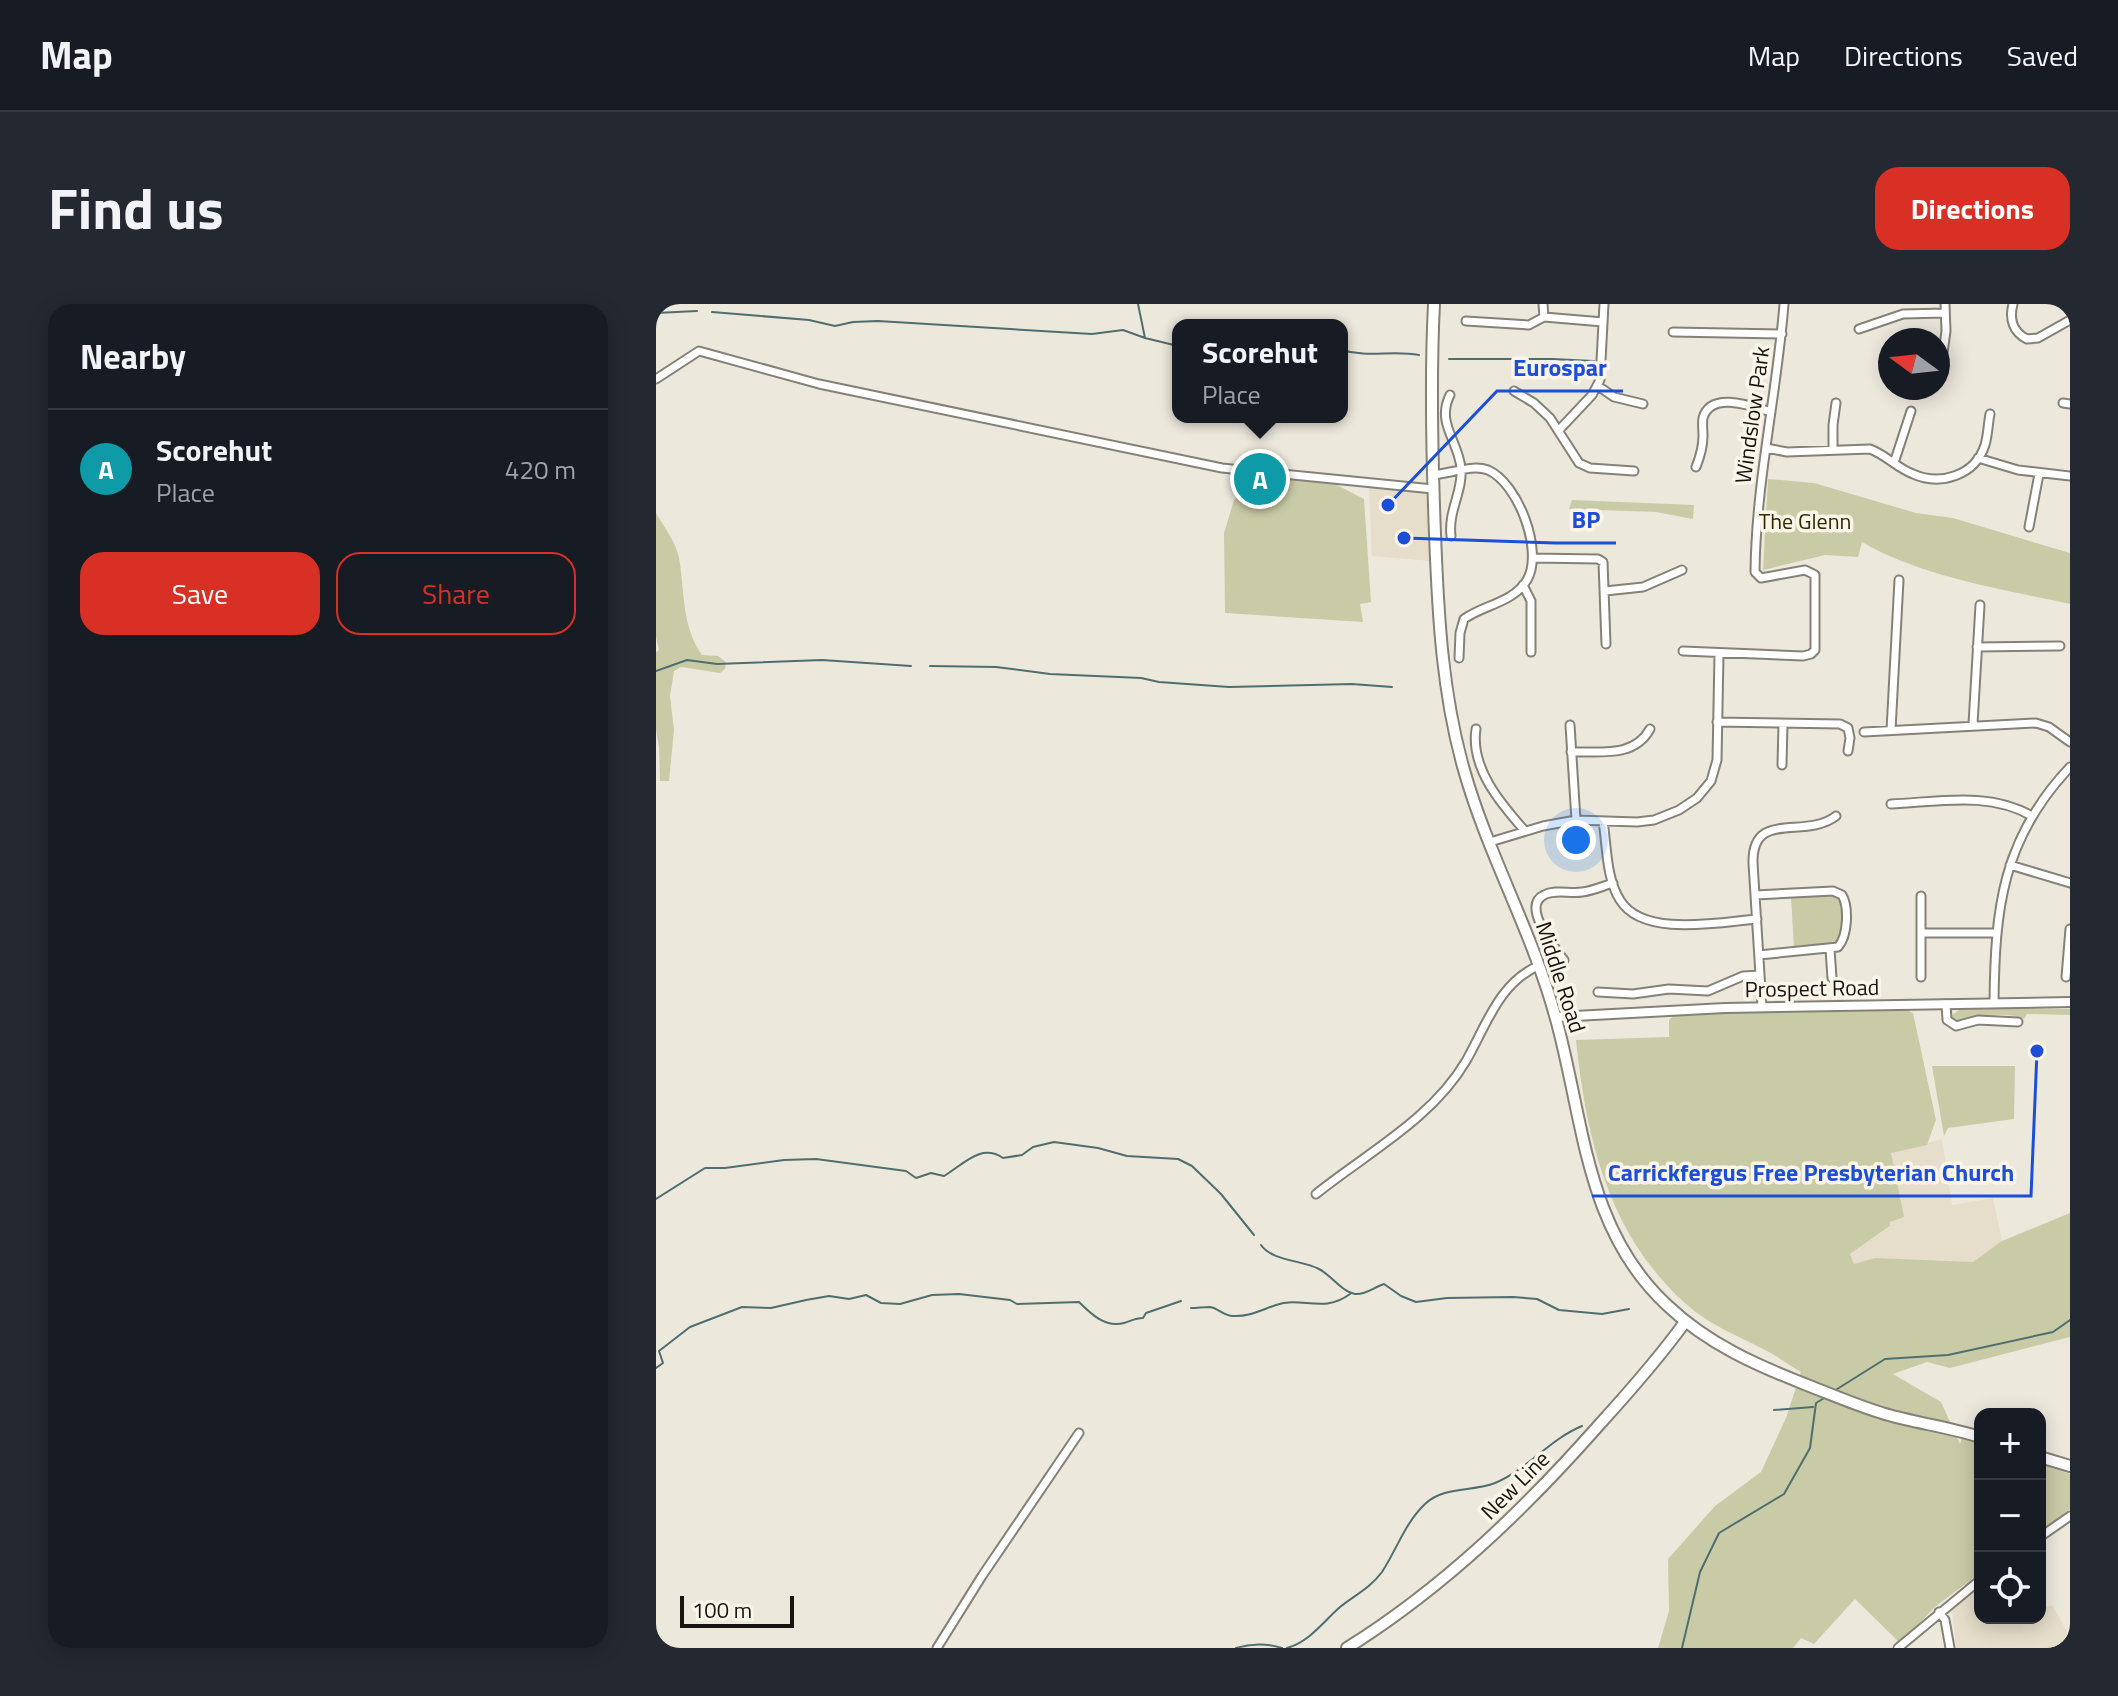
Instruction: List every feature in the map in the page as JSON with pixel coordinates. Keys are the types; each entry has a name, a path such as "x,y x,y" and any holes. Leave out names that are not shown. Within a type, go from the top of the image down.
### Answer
{"main road":[{"name":"Middle Road","path":"1434,304 1432,475 1437,586 1447,696 1465,775 1556,1017 1587,1161 1605,1216 1617,1241 1645,1282 1685,1322 1736,1355 1843,1400 1889,1415 1974,1436"},
{"name":"New Line","path":"1347,1648 1437,1586 1477,1550 1587,1439 1685,1322"},
{"path":"2046,1459 2070,1466"}],"street":[{"path":"1543,304 1544,317"},
{"path":"1560,429 1598,386 1604,304"},
{"name":"Windslow Park","path":"1719,654 1803,656 1815,650 1815,575 1805,570 1758,578 1754,570 1761,475 1784,304"},
{"path":"2013,304 2012,323 2019,334 2027,339 2038,338 2070,320"},
{"path":"1859,329 1903,314 1945,308 1946,328"},
{"path":"1466,321 1529,325 1544,317 1603,322"},
{"path":"1673,332 1782,334"},
{"path":"656,379 699,351 819,384 1222,468 1433,489"},
{"path":"1598,386 1614,397 1643,404"},
{"path":"1514,391 1538,406 1560,429 1576,459 1583,465 1594,469 1634,471"},
{"path":"1450,395 1445,406 1445,421 1461,471 1450,516 1451,536"},
{"path":"1696,467 1702,451 1703,418 1710,408 1719,403 1736,403 1771,412"},
{"path":"1833,449 1836,403"},
{"path":"1894,463 1911,411"},
{"path":"1766,448 1787,452 1870,449 1918,476 1943,479 1962,473 1978,458 1985,446 1990,414"},
{"path":"1978,458 2039,474 2070,476"},
{"path":"1432,475 1483,469 1495,474 1504,483 1528,525 1533,558 1529,576 1523,585 1495,606 1464,619 1459,658"},
{"path":"2029,527 2039,474"},
{"path":"1533,558 1601,560 1604,565 1606,644"},
{"path":"1605,591 1643,587 1682,570"},
{"path":"1891,730 1899,580"},
{"path":"1523,585 1531,601 1531,652"},
{"path":"1973,724 1980,605"},
{"path":"1977,647 2060,646"},
{"path":"1490,842 1576,820 1654,820 1684,808 1697,798 1708,786 1718,754 1719,654 1683,651"},
{"path":"1717,722 1843,724 1850,734 1848,751"},
{"path":"1864,732 2036,723 2049,727 2070,742"},
{"path":"1782,765 1783,724"},
{"path":"1570,725 1576,820"},
{"path":"1476,729 1476,746 1492,790 1525,831"},
{"path":"1571,752 1627,749 1640,743 1650,729"},
{"path":"1994,1003 1996,933 2010,865 2032,816 2070,767"},
{"path":"1891,804 1994,801 2032,816"},
{"path":"1762,1007 1753,853 1759,836 1771,830 1818,825 1836,816"},
{"path":"1603,821 1613,883 1620,901 1629,911 1650,921 1683,924 1757,919"},
{"path":"2010,865 2070,883"},
{"path":"1564,960 1536,915 1538,899 1548,893 1582,892 1613,883"},
{"path":"1755,895 1826,891 1842,895 1846,905 1844,940 1838,947 1759,955"},
{"path":"1921,896 1921,977"},
{"path":"2067,971 2070,929"},
{"path":"1921,933 1996,933"},
{"path":"1830,949 1832,978"},
{"path":"1316,1194 1441,1095 1467,1059 1499,1001 1520,976 1538,966"},
{"path":"1598,992 1705,991 1743,976 1760,975"},
{"name":"Prospect Road","path":"1556,1017 1762,1007 2070,1002"},
{"path":"1946,1004 1947,1020 1956,1026 1978,1020 2018,1022"},
{"path":"937,1648 1079,1433"},
{"path":"2046,1533 2067,1519"},
{"path":"1898,1648 1974,1585"},
{"path":"1939,1612 1945,1620 1950,1648"}],"shaded area":[{"path":"1369,486 1426,491 1431,561 1372,556"},
{"path":"1942,1139 1952,1205 1993,1198 2002,1241 1973,1262 1875,1258 1854,1265 1850,1254 1890,1227 1891,1153"},
{"path":"1974,1590 1974,1624 2046,1624 2046,1608 2052,1605 2070,1637 2070,1648 1956,1648 1952,1606"}],"green space":[{"path":"1298,478 1335,484 1364,499 1371,602 1360,604 1363,622 1225,613 1224,533 1234,500 1259,480"},
{"name":"The Glenn","path":"1768,479 1814,483 1916,513 1953,518 2070,553 2070,604 1936,573 1862,542 1858,557 1825,555 1763,570"},
{"path":"1572,500 1694,505 1693,519 1656,512 1569,509"},
{"path":"656,513 677,552 687,620 695,644 702,655 718,656 726,662 725,669 720,673 681,667 674,671 670,696 674,730 669,781 660,781 656,729 656,652 659,650 656,637"},
{"path":"1834,895 1842,902 1841,936 1836,944 1794,949 1791,897"},
{"path":"1902,1008 1913,1013 1936,1120 1927,1145 1891,1153 1904,1217 1890,1222 1890,1226 1850,1254 1854,1264 1875,1258 1973,1262 2002,1241 2070,1213 2070,1337 1950,1368 1927,1362 1893,1374 1941,1402 1960,1444 1962,1438 1974,1442 1974,1578 1936,1606 1900,1643 1855,1599 1814,1644 1801,1638 1793,1648 1658,1648 1669,1611 1668,1559 1715,1506 1761,1472 1786,1418 1801,1372 1770,1352 1714,1324 1686,1304 1638,1248 1606,1183 1587,1113 1576,1040 1669,1037 1669,1020 1674,1015"},
{"path":"2070,1009 2070,1015 2027,1014 2024,1019 2016,1016 1983,1016 1959,1022 1952,1019 1952,1015 1959,1010"},
{"path":"1932,1066 2015,1066 2014,1119 1948,1128 1944,1136"},
{"path":"2046,1466 2070,1474 2070,1509 2046,1527"}],"waterway":[{"path":"1138,304 1145,338 1172,345"},
{"path":"656,313 697,311"},
{"path":"712,312 809,320 835,326 878,321 1092,334 1123,330 1145,338"},
{"path":"1348,351 1419,355"},
{"path":"1449,359 1594,361"},
{"path":"656,671 687,660 717,664 822,660 911,666"},
{"path":"930,666 996,667 1229,687 1352,684 1392,687"},
{"path":"656,1199 705,1168 816,1159 906,1171 916,1178 931,1173 944,1176 980,1154 995,1154 1003,1158 1022,1155 1033,1147 1054,1142 1127,1156 1178,1159 1192,1166 1221,1194 1254,1235"},
{"path":"1261,1245 1272,1254 1319,1269 1355,1294 1384,1284 1416,1302 1513,1297 1537,1299 1559,1310 1602,1314 1629,1309"},
{"path":"656,1368 663,1363 659,1351 690,1327 742,1307 771,1308 829,1296 849,1299 866,1295 881,1303 900,1304 932,1295 959,1294 1010,1300 1017,1304 1079,1302 1099,1319 1117,1324 1143,1318 1146,1313 1181,1301"},
{"path":"1191,1308 1210,1307 1227,1315 1239,1316 1286,1303 1331,1303 1350,1294"},
{"path":"1834,1391 1885,1359 1948,1355 2053,1332 2070,1320"},
{"path":"1682,1648 1700,1572 1719,1533 1784,1494 1810,1448 1816,1403 1826,1397"},
{"path":"1774,1410 1813,1407"},
{"path":"1287,1648 1309,1636 1377,1578 1412,1519 1425,1504 1441,1494 1495,1483 1582,1426"},
{"path":"1236,1648 1259,1644 1282,1648"}],"place":[{"name":"Scorehut","path":"1260,479"},
{"name":"Eurospar","path":"1388,505"},
{"name":"BP","path":"1404,538"},
{"name":"Carrickfergus Free Presbyterian Church","path":"2037,1051"}]}
